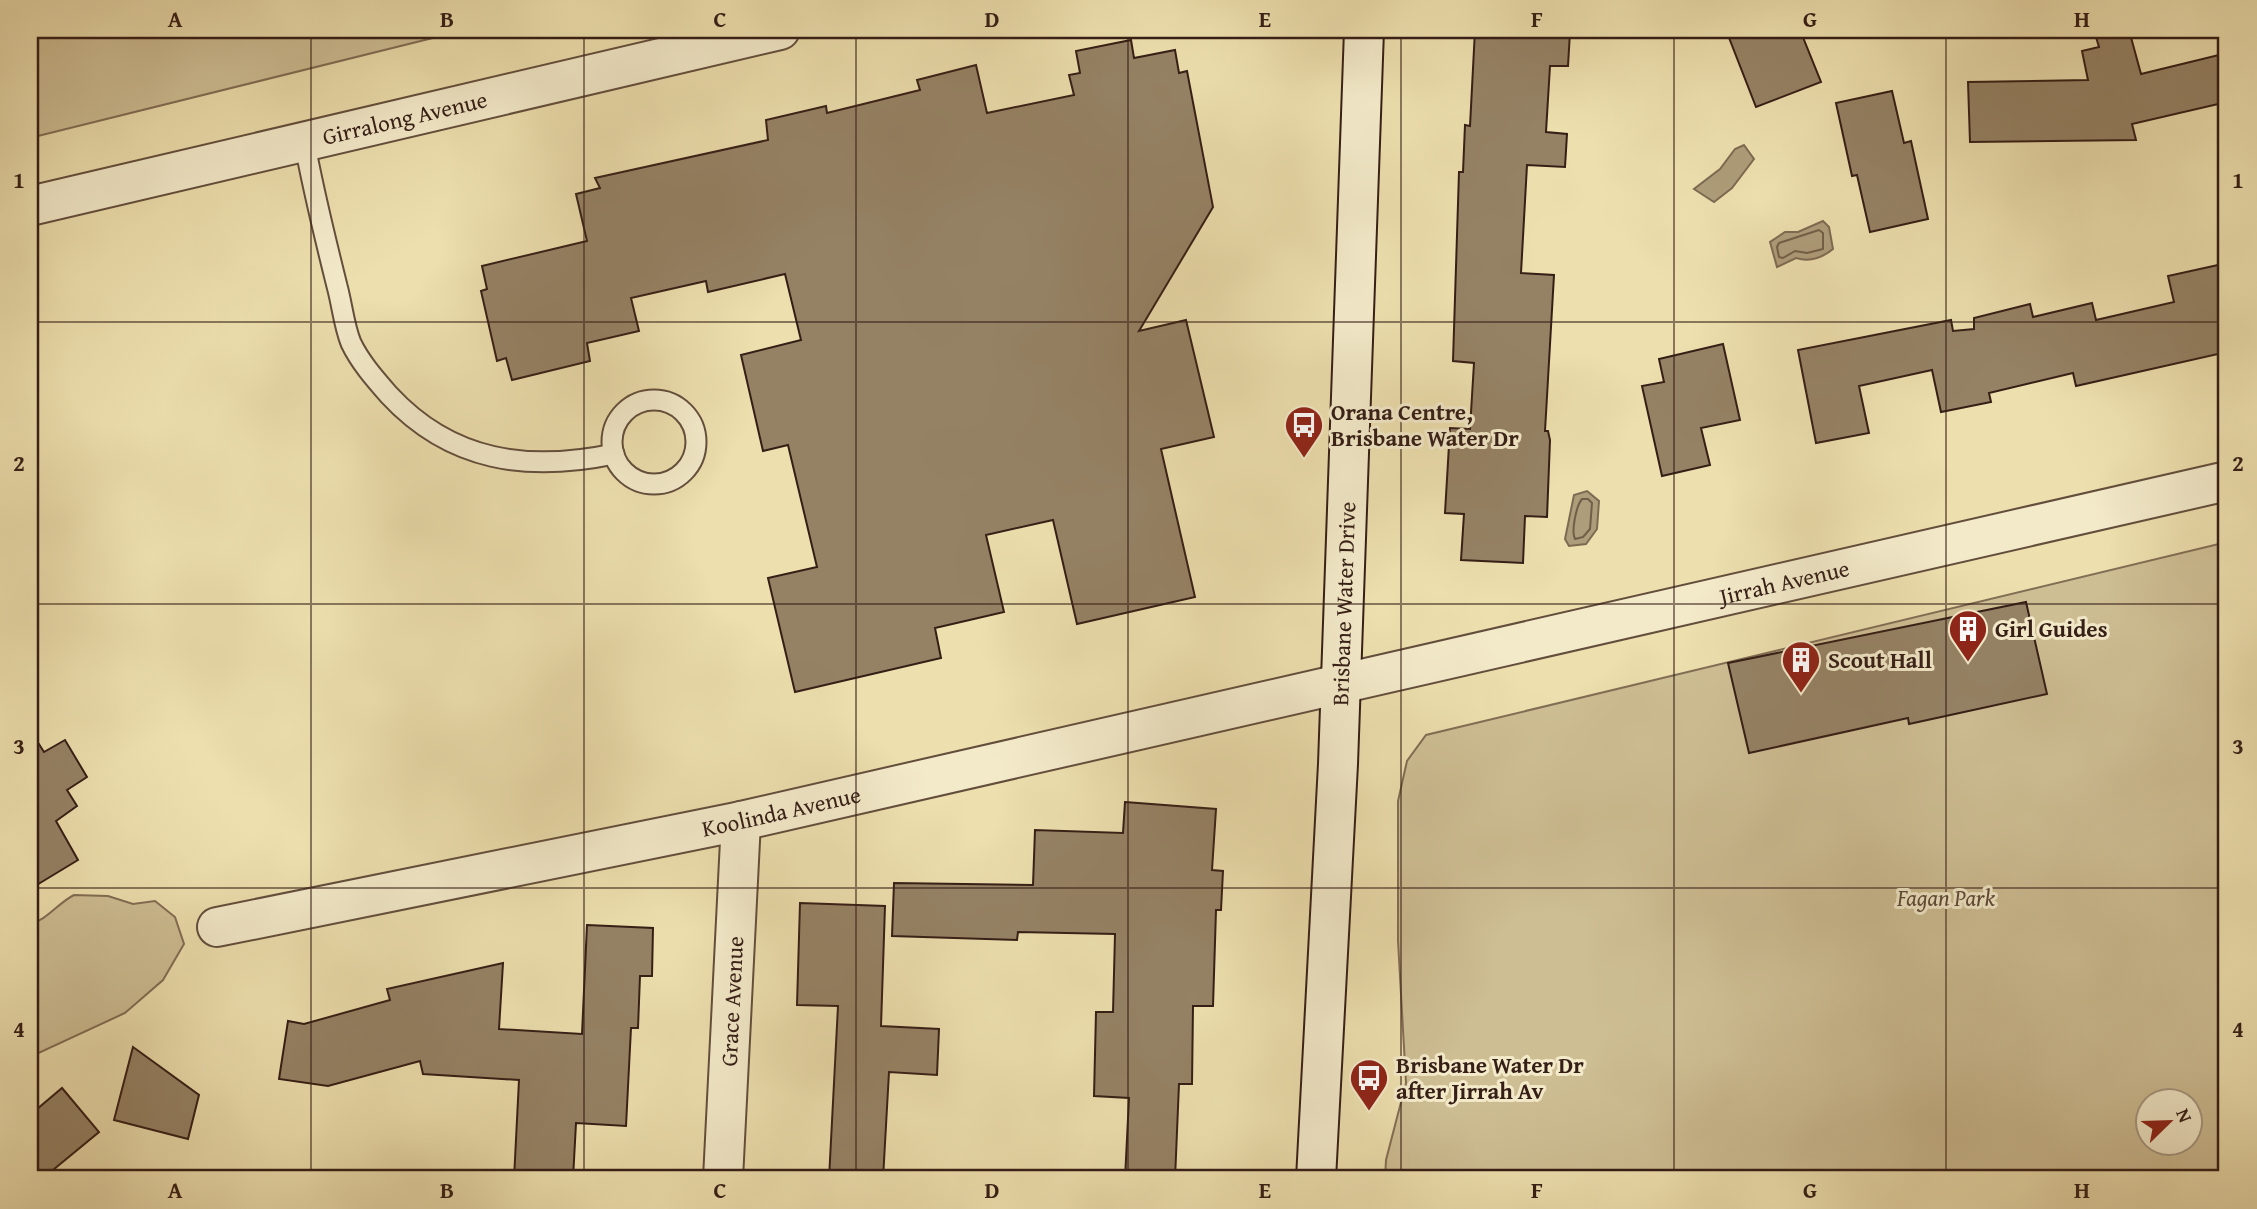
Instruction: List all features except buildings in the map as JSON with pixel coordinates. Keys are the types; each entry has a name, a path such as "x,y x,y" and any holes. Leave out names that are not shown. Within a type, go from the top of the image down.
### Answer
{"street":[{"name":"Girralong Avenue","path":"30,206 780,30"},
{"name":"Brisbane Water Drive","path":"1316,1179 1341,683 1342,578 1364,30"},
{"name":"Jirrah Avenue","path":"1341,683 2227,481"},
{"name":"Koolinda Avenue","path":"217,927 741,821 1341,683"},
{"name":"Grace Avenue","path":"723,1179 741,821"}],"lane":[{"path":"304,140 351,342 374,378 399,405 431,432 464,450 484,455 573,463 614,454"},
{"path":"661,401 674,405 693,426 696,440 689,466 668,482 641,482 620,467 614,454 615,426 634,405 661,401"}],"green space":[{"path":"30,30 465,30 30,138"},
{"name":"Fagan Park","path":"2227,542 2227,1179 1385,1179 1386,1160 1406,1083 1398,941 1398,801 1407,761 1426,735"},
{"path":"74,895 108,896 133,904 155,901 175,917 184,944 163,980 125,1013 30,1057 30,924 42,919"}],"water":[{"path":"1744,145 1754,159 1732,188 1714,202 1694,189 1720,169 1735,149"},
{"path":"1823,221 1829,227 1833,249 1815,258 1796,258 1777,267 1770,242 1785,232 1798,232"},
{"path":"1587,491 1599,501 1597,529 1586,544 1569,546 1565,539 1574,495"}],"place":[{"name":"Orana Centre, Brisbane Water Dr","path":"1304,459"},
{"name":"Girl Guides","path":"1968,663"},
{"name":"Scout Hall","path":"1801,694"},
{"name":"Brisbane Water Dr after Jirrah Av","path":"1369,1112"}]}
